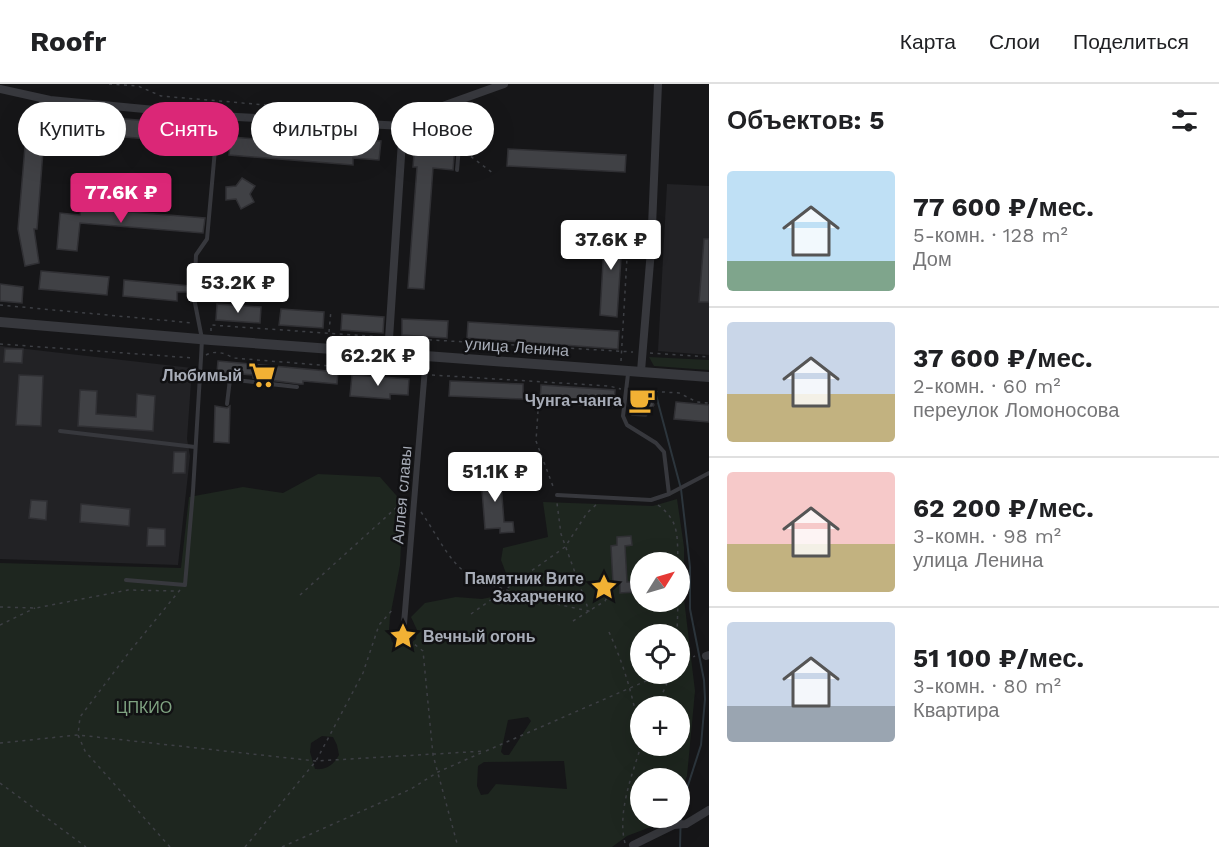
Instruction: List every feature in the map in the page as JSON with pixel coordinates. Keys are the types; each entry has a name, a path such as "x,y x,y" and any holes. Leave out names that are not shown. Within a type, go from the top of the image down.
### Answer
{"street":[{"path":"454,102 504,84"},
{"path":"640,371 651,250 658,84"},
{"path":"0,89 50,100 138,108"},
{"path":"239,117 391,125"},
{"path":"388,354 401,156"},
{"name":"улица Ленина","path":"0,322 206,340 709,377"},
{"name":"Аллея славы","path":"403,636 426,356"},
{"path":"629,846 674,825 686,824 709,810"}],"lane":[{"path":"126,580 184,585 190,533 201,358 206,340 197,324 194,298 196,255 207,239 214,156"},
{"path":"457,170 458,156"},
{"path":"624,370 626,390 623,416 627,425 657,443 664,452 669,495"},
{"path":"200,376 297,387"},
{"path":"227,404 230,379"},
{"path":"60,431 195,447"},
{"path":"557,495 651,500 669,495 709,473"}],"path":[{"path":"109,84 138,86 161,96 251,104"},
{"path":"470,156 494,174"},
{"path":"624,370 622,352 629,223"},
{"path":"0,305 197,324"},
{"path":"329,333 331,310"},
{"path":"206,340 211,325 709,357"},
{"path":"0,344 201,358 211,352 227,354 233,358 679,393 697,402 709,403"},
{"path":"538,411 536,441 557,495 561,534 589,611"},
{"path":"471,614 565,547 572,540 587,513 604,499"},
{"path":"651,500 667,511 675,523 677,552"},
{"path":"300,595 397,507 407,503 414,505 421,512 442,546 459,567 471,576 589,611"},
{"path":"0,607 36,608 128,590 174,592 184,585"},
{"path":"170,847 84,751 78,735 80,717 184,585"},
{"path":"573,621 605,601 610,592"},
{"path":"0,625 36,608"},
{"path":"245,847 316,761 363,673 379,625 394,608"},
{"path":"609,632 620,657 630,696"},
{"path":"403,636 423,651 433,755 458,847"},
{"path":"690,659 695,656"},
{"path":"282,847 411,789 438,772 484,751 639,684"},
{"path":"0,743 78,735 316,761 484,751"},
{"path":"629,846 621,830 638,756"},
{"path":"0,783 86,847"}],"shaded area":[{"path":"667,184 709,186 709,355 658,351"},
{"path":"0,346 192,368 187,439 190,456 178,565 0,559"}],"green space":[{"path":"649,357 709,360 709,370 654,366"},
{"name":"ЦПКИО","path":"318,474 380,477 403,503 400,565 389,630 392,642 402,646 416,639 417,630 411,617 425,603 456,597 482,599 507,594 510,584 501,560 503,548 548,537 543,502 653,506 677,499 684,552 630,552 630,612 686,612 687,624 630,624 630,684 690,684 690,649 695,691 690,744 690,696 630,696 630,756 689,756 688,768 630,768 630,828 648,828 627,836 612,847 0,847 0,563 181,568 189,497 243,487 283,493","holes":["528,717 531,721 509,755 504,755 501,752 508,720","322,736 333,737 339,755 329,766 315,769 310,752 311,743","564,761 567,789 496,784 488,794 481,795 477,786 478,766 484,762"]}],"building":[{"path":"126,119 138,120 138,138 126,137"},
{"path":"239,138 251,139 251,156 379,156 379,141 381,141 379,160 353,158 353,165 239,156"},
{"path":"508,149 626,155 625,172 507,166"},
{"path":"24,156 43,156 37,229 34,229 39,263 25,266 18,229"},
{"path":"414,156 454,156 453,170 433,168 424,289 408,288 417,167 413,167"},
{"path":"242,178 255,186 250,194 254,202 241,209 236,199 226,200 226,187 236,186"},
{"path":"81,208 205,218 203,233 80,223 77,251 57,249 60,213 80,215"},
{"path":"605,227 623,228 617,317 600,315"},
{"path":"704,239 709,239 709,302 699,302"},
{"path":"41,271 109,277 107,295 39,289"},
{"path":"224,277 225,291 209,292 209,278"},
{"path":"124,280 190,286 190,292 177,292 177,301 123,296"},
{"path":"0,284 23,287 22,303 0,301"},
{"path":"217,304 261,307 260,323 216,320"},
{"path":"281,309 324,312 323,328 279,325"},
{"path":"342,314 384,317 383,333 341,330"},
{"path":"402,319 448,321 447,338 402,335"},
{"path":"468,322 619,331 618,349 467,338"},
{"path":"5,349 23,349 22,363 4,362"},
{"path":"218,361 338,372 337,384 303,381 303,384 300,384 253,378 253,375 217,372"},
{"path":"19,375 43,376 41,426 16,425"},
{"path":"352,375 409,379 408,395 390,394 390,399 350,396"},
{"path":"450,381 523,384 523,399 449,396"},
{"path":"541,385 615,390 614,407 540,402"},
{"path":"80,390 97,391 96,414 136,417 137,394 155,396 153,431 78,426"},
{"name":"Чунга-чанга","path":"632,393 649,395 654,405 646,416 632,415"},
{"path":"676,402 709,405 709,422 674,419"},
{"path":"215,406 227,408 230,406 229,443 214,442"},
{"path":"174,452 186,452 185,473 173,473"},
{"path":"508,471 509,483 501,483 504,522 513,522 514,532 500,533 500,528 485,529 481,477 497,476 497,472"},
{"path":"31,500 47,501 46,520 29,518"},
{"path":"81,504 130,509 129,526 80,522"},
{"path":"148,528 165,529 165,546 147,546"},
{"path":"631,536 632,545 625,546 627,582 630,582 630,592 620,593 620,583 613,584 611,546 617,545 617,537"}],"waterway":[{"path":"656,395 681,489 690,567 690,609 704,680 705,699 701,745 681,807 680,847"}],"place":[{"name":"Любимый","path":"262,375"},
{"name":"Чунга-чанга","path":"642,400"},
{"name":"Памятник Вите Захарченко","path":"604,587"},
{"name":"Вечный огонь","path":"403,636"}]}
